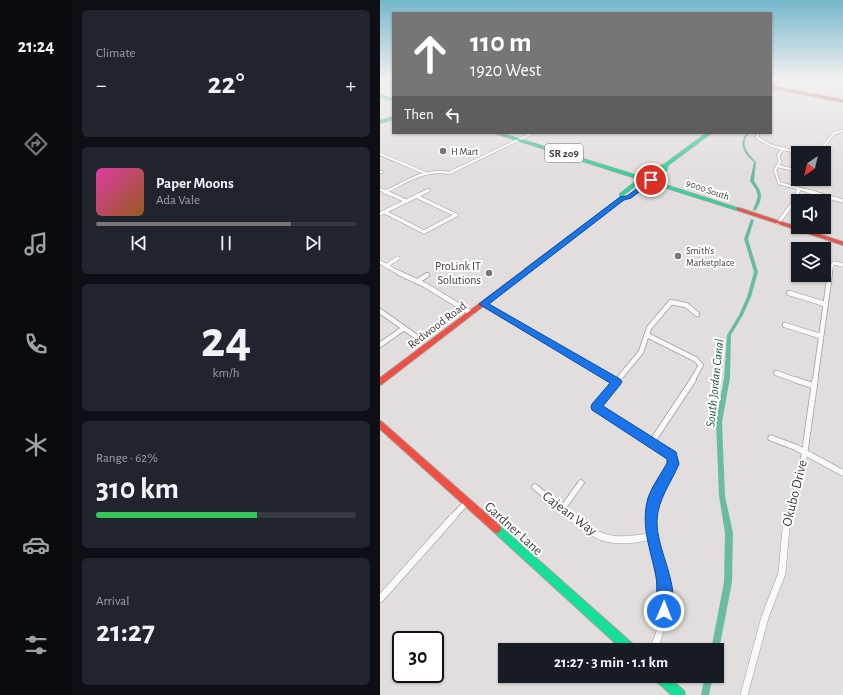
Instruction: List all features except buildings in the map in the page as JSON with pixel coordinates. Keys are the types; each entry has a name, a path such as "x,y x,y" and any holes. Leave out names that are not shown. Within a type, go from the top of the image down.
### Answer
{"main road":[{"path":"380,122 392,118"},
{"name":"9000 South","path":"501,134 651,180 843,244"},
{"name":"Redwood Road","path":"622,198 621,195 658,167 666,165 708,134"},
{"name":"Redwood Road","path":"380,382 622,198 629,197 664,170 666,165"},
{"name":"Gardner Lane","path":"380,424 623,643"},
{"path":"667,683 680,695"}],"street":[{"path":"824,146 834,133 843,131"},
{"path":"385,192 425,173 436,171 449,173 530,134"},
{"path":"758,136 758,138 763,142 791,150"},
{"path":"784,148 778,155 780,162 775,173 778,182 843,202"},
{"path":"380,155 384,155 425,173"},
{"path":"778,166 791,169"},
{"path":"380,189 406,201"},
{"path":"778,223 796,199 799,189"},
{"path":"380,214 429,190"},
{"path":"385,212 424,232 456,215 416,196"},
{"path":"386,266 398,258"},
{"path":"380,262 471,313"},
{"name":"Okubo Drive","path":"744,695 765,617 782,573 785,527 798,485 804,452 831,267 834,263 843,265"},
{"path":"418,282 427,275"},
{"path":"789,293 825,304"},
{"path":"656,643 661,629 665,593 663,577 652,536 651,509 659,489 673,464 672,456 596,407 641,352 650,328 669,304 674,302 680,303 691,308 697,314"},
{"path":"483,304 617,382"},
{"path":"380,311 418,338"},
{"path":"784,325 820,336"},
{"path":"380,345 404,328"},
{"path":"647,335 695,360 700,366 699,371 652,442"},
{"path":"776,373 814,386"},
{"path":"771,438 804,452 843,473"},
{"path":"562,509 581,483"},
{"name":"Cajean Way","path":"535,487 586,528 598,535 609,539 623,541 652,536"},
{"path":"380,599 467,502"}],"waterway":[{"name":"South Jordan Canal","path":"747,134 743,140 743,144 746,152 755,162 752,181 760,194 755,210"},
{"name":"South Jordan Canal","path":"716,643 728,582 729,533 722,496 719,422 727,378 729,335 741,315 749,297 756,272 746,239 752,220"},
{"name":"South Jordan Canal","path":"705,695 708,683"}],"traffic: fast":[{"path":"380,122 392,118"},
{"path":"500,134 738,209"},
{"path":"622,198 621,195 648,174 666,165 708,134"},
{"path":"527,270 622,198 629,197 665,170 666,165"},
{"path":"497,529 623,643"},
{"path":"667,683 680,695"}],"traffic: jam":[{"path":"738,209 843,244"},
{"path":"380,382 527,270"},
{"path":"380,424 497,529"}],"place":[{"name":"H Mart","path":"443,151"},
{"name":"Smith's Marketplace","path":"678,256"},
{"name":"ProLink IT Solutions","path":"489,273"}],"route":[{"path":"651,180 629,197 622,198 483,304 617,382 596,407 672,456 673,464 654,498 650,521 652,536 663,577 665,593 664,611"}]}
